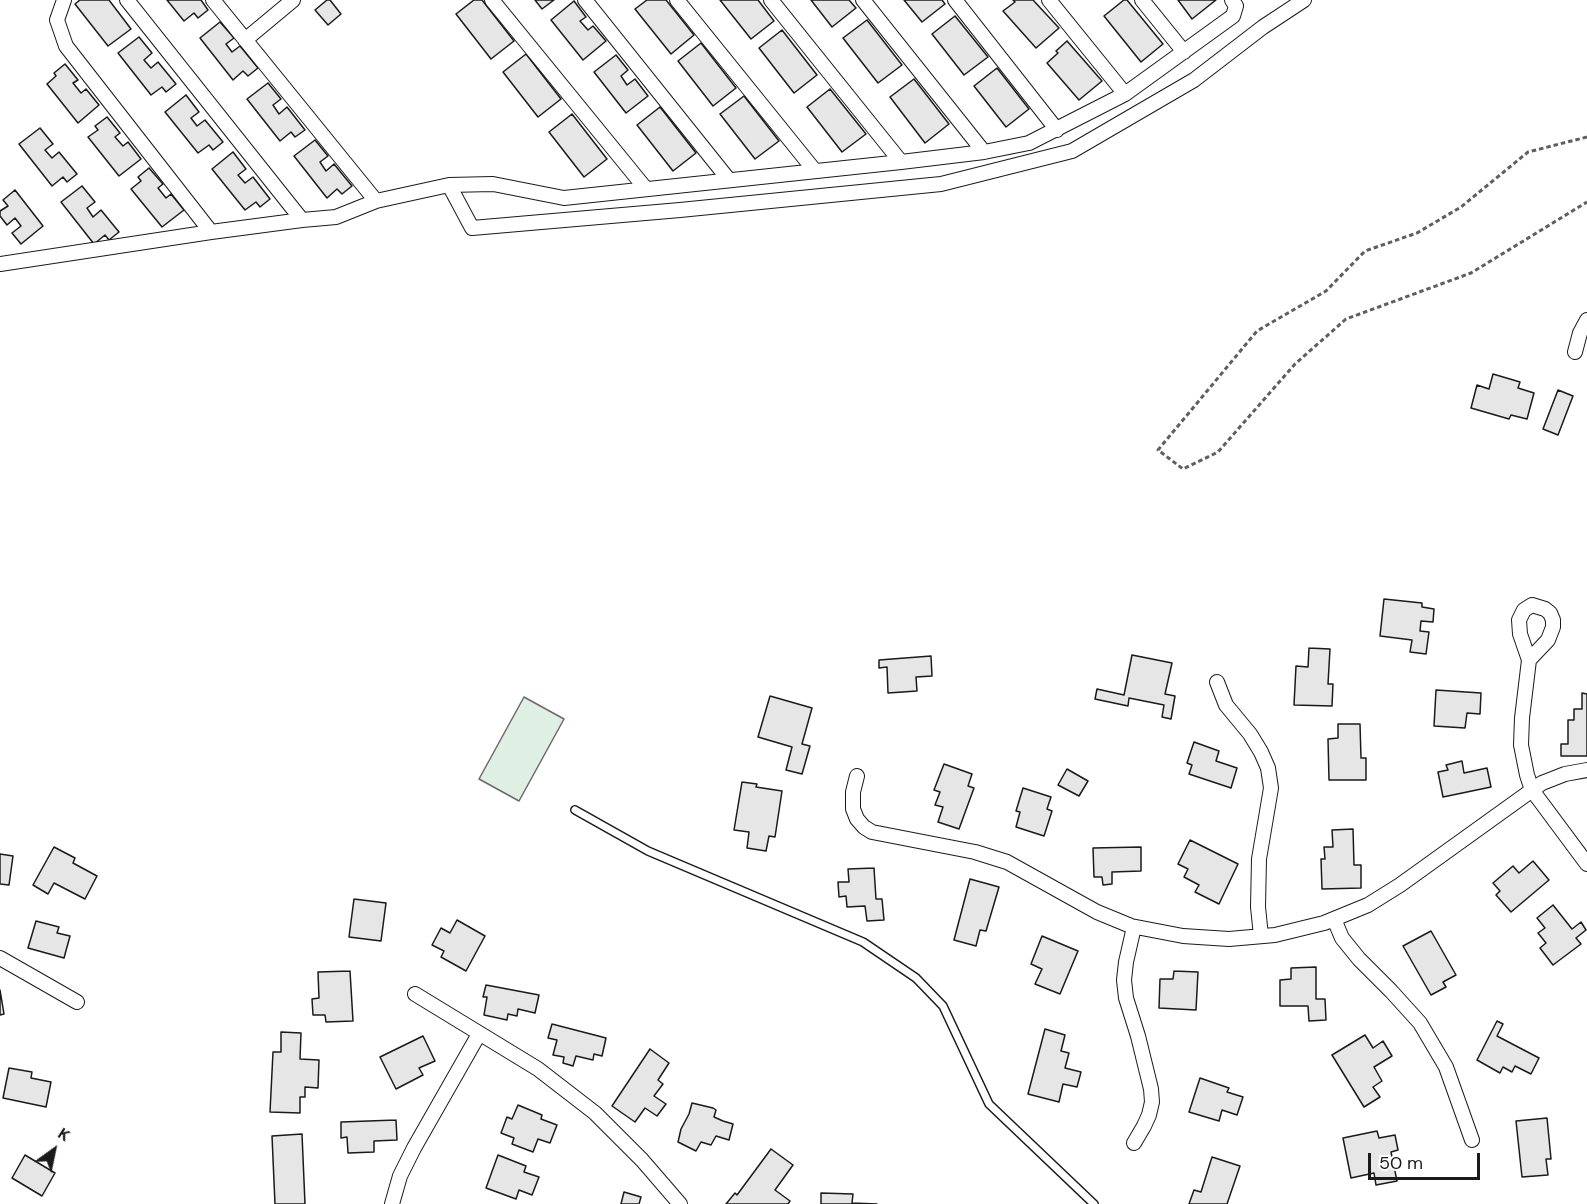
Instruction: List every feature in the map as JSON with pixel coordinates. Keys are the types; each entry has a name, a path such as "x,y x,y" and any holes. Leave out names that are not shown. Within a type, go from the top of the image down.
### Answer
{"street":[{"path":"64,0 57,20 66,46 211,232"},
{"path":"127,0 302,220"},
{"path":"213,0 376,201"},
{"path":"245,40 293,0"},
{"path":"492,0 646,189"},
{"path":"585,0 729,180"},
{"path":"677,0 815,171"},
{"path":"771,0 901,162"},
{"path":"863,0 984,152"},
{"path":"955,0 1057,129"},
{"path":"1048,0 1125,94"},
{"path":"1142,0 1184,52"},
{"path":"0,264 211,232 336,218 376,201 449,185 493,184 564,198 984,152 1029,142 1125,94 1233,16 1236,6 1232,0"},
{"path":"449,185 472,228 941,184 1072,151 1194,80 1263,27 1304,0"},
{"path":"1575,352 1580,333 1587,320"},
{"path":"1529,660 1521,745 1527,775 1532,790 1587,864"},
{"path":"1217,682 1226,705 1250,734 1268,768 1271,788 1258,860 1258,907 1261,936"},
{"path":"856,776 853,809 857,819 872,832 975,852 1006,862 1097,912 1134,927 1195,937 1229,939 1275,935 1324,924 1368,905 1400,885 1542,783 1565,774 1587,770"},
{"path":"1334,919 1342,938 1359,959 1420,1023 1446,1067 1472,1140"},
{"path":"1134,927 1124,980 1126,998 1151,1089 1152,1102 1149,1115 1134,1143"},
{"path":"0,958 77,1002"},
{"path":"415,994 538,1069 595,1113 642,1160 680,1204"},
{"path":"392,1204 400,1176 414,1148 479,1034"}],"lane":[{"path":"575,810 648,851 863,942 916,978 943,1006 989,1104 1094,1204"}],"path":[{"path":"1587,137 1528,152 1461,207 1417,233 1365,251 1326,291 1257,332 1158,450 1183,469 1218,452 1295,364 1346,319 1471,273 1587,202"}],"green space":[{"path":"524,697 564,719 519,801 479,779"}],"building":[{"path":"80,0 109,0 131,29 108,46 75,4"},
{"path":"167,0 201,0 208,10 198,18 194,13 184,21"},
{"path":"330,0 341,14 328,25 315,10"},
{"path":"474,0 482,0 514,41 491,59 456,14"},
{"path":"535,0 554,0 542,9"},
{"path":"647,0 666,0 694,35 671,54 635,9"},
{"path":"720,0 758,0 774,21 751,39"},
{"path":"811,0 849,0 856,8 832,27"},
{"path":"904,0 942,0 945,4 922,22"},
{"path":"1013,0 1033,0 1059,28 1036,48 1003,11 1015,2"},
{"path":"1127,0 1163,44 1141,62 1104,16"},
{"path":"1178,0 1216,0 1192,19"},
{"path":"574,1 586,17 580,21 588,30 593,26 606,41 583,60 551,20"},
{"path":"955,16 988,57 964,75 932,34"},
{"path":"867,20 902,65 878,83 843,38"},
{"path":"220,22 234,38 226,44 232,52 240,46 258,68 248,76 243,71 233,80 200,38"},
{"path":"782,30 817,75 794,93 759,48"},
{"path":"139,37 152,53 144,60 151,68 158,62 176,84 166,92 162,87 151,95 118,53"},
{"path":"1067,41 1102,81 1079,100 1047,63"},
{"path":"701,43 736,88 713,106 678,61"},
{"path":"526,54 561,99 538,117 503,72"},
{"path":"616,55 628,70 621,76 627,85 635,79 648,96 626,113 594,72"},
{"path":"65,64 78,80 73,83 81,93 86,89 99,105 78,123 47,84 56,76 54,73"},
{"path":"997,68 1029,109 1006,127 974,86"},
{"path":"914,79 949,124 925,143 890,97"},
{"path":"268,83 281,99 273,105 279,114 287,107 305,130 295,137 291,132 280,141 247,99"},
{"path":"830,89 866,134 842,152 807,107"},
{"path":"186,95 199,112 191,118 197,126 205,120 223,142 213,150 209,145 198,153 165,112"},
{"path":"744,96 779,141 755,159 720,114"},
{"path":"660,107 696,153 673,171 637,125"},
{"path":"572,114 607,159 584,177 549,132"},
{"path":"107,117 120,133 115,137 123,146 128,142 141,159 119,176 88,137 98,130 95,126"},
{"path":"40,128 53,144 45,150 52,158 59,152 77,174 67,182 63,177 52,186 19,144"},
{"path":"315,140 328,156 320,162 326,171 334,164 352,186 342,194 337,189 327,198 294,156"},
{"path":"233,152 246,169 238,175 245,183 253,177 270,199 260,207 256,202 245,210 212,169"},
{"path":"149,168 163,184 158,188 166,198 171,194 184,210 162,227 131,189 141,181 138,177"},
{"path":"82,186 95,202 87,208 93,217 101,210 119,232 109,240 105,235 94,244 61,202"},
{"path":"15,190 43,226 21,244 12,233 21,226 15,218 7,225 0,216 0,211 8,206 3,200"},
{"path":"1493,374 1520,382 1518,388 1534,393 1527,419 1511,415 1509,419 1471,408 1477,385 1489,389"},
{"path":"1558,390 1573,396 1558,435 1543,429"},
{"path":"1384,599 1422,603 1422,607 1434,609 1433,622 1421,621 1420,631 1429,632 1426,654 1410,652 1412,640 1380,636"},
{"path":"1309,648 1330,649 1328,684 1333,684 1332,706 1294,705 1296,666 1308,667"},
{"path":"1132,655 1172,663 1165,694 1175,696 1171,719 1162,717 1164,705 1129,698 1128,706 1095,699 1097,689 1124,695"},
{"path":"931,656 932,676 916,677 917,691 888,693 887,667 879,668 879,660"},
{"path":"1436,690 1481,693 1480,714 1467,713 1465,728 1434,726"},
{"path":"1582,693 1587,694 1587,756 1561,756 1561,744 1568,744 1568,720 1574,720 1574,709 1582,709"},
{"path":"770,696 812,708 802,744 810,746 802,774 786,770 792,747 758,737"},
{"path":"1338,724 1360,724 1361,758 1366,758 1366,780 1329,780 1328,739 1338,738"},
{"path":"1194,742 1219,751 1216,761 1237,768 1231,788 1189,774 1192,765 1187,763"},
{"path":"1462,761 1464,773 1487,768 1491,787 1443,797 1438,772 1448,770 1446,765"},
{"path":"944,764 972,774 968,786 974,788 959,829 938,822 943,807 935,805 940,792 934,790"},
{"path":"1067,769 1088,781 1079,796 1058,785"},
{"path":"742,782 757,784 756,787 782,791 775,837 769,836 766,851 747,848 749,832 734,830"},
{"path":"1023,788 1051,797 1047,809 1052,811 1044,836 1016,827 1020,812 1016,811"},
{"path":"1353,829 1354,865 1361,865 1361,888 1322,889 1321,859 1325,859 1324,847 1333,847 1332,830"},
{"path":"1190,840 1238,864 1219,904 1195,892 1199,885 1184,877 1188,869 1178,864"},
{"path":"54,847 75,858 73,863 97,876 85,899 54,883 48,894 33,885"},
{"path":"1141,847 1141,871 1112,872 1112,884 1103,885 1102,877 1094,877 1093,848"},
{"path":"0,854 13,856 9,885 0,884"},
{"path":"1533,861 1549,880 1511,912 1496,895 1500,891 1493,883 1513,866 1519,873"},
{"path":"874,868 876,899 882,899 884,920 867,921 865,906 847,907 846,896 839,897 838,882 849,882 848,869"},
{"path":"970,879 999,887 986,931 980,930 976,946 954,940"},
{"path":"354,899 386,903 381,941 349,937"},
{"path":"1553,905 1572,929 1581,922 1586,930 1576,938 1581,944 1553,965 1540,948 1546,943 1538,933 1545,928 1537,918"},
{"path":"457,920 485,936 466,971 441,957 444,951 432,945 441,928 450,933"},
{"path":"36,921 59,927 57,933 70,936 64,958 28,948"},
{"path":"1431,931 1456,975 1443,982 1446,987 1431,995 1403,946"},
{"path":"1042,936 1078,951 1060,994 1035,984 1042,969 1031,964"},
{"path":"1316,967 1316,999 1325,999 1326,1020 1309,1021 1308,1006 1280,1006 1280,980 1291,979 1291,968"},
{"path":"350,971 353,1021 326,1022 325,1015 313,1015 312,999 319,998 318,972"},
{"path":"1174,971 1198,972 1196,1010 1159,1008 1160,979 1173,979"},
{"path":"486,985 539,995 535,1013 518,1009 517,1016 508,1014 507,1020 484,1015 487,997 483,997"},
{"path":"0,990 4,1014 0,1015"},
{"path":"1497,1021 1503,1024 1497,1036 1539,1058 1531,1074 1515,1066 1512,1072 1503,1067 1500,1073 1477,1060"},
{"path":"552,1024 606,1038 602,1056 594,1054 593,1060 576,1056 573,1066 563,1063 564,1057 553,1055 557,1040 548,1038"},
{"path":"1045,1029 1065,1035 1061,1051 1069,1053 1065,1068 1081,1072 1077,1087 1063,1084 1059,1102 1028,1094"},
{"path":"281,1032 301,1033 300,1059 319,1060 318,1088 305,1087 305,1097 300,1097 300,1113 270,1112 273,1052 281,1052"},
{"path":"1365,1035 1373,1048 1383,1041 1392,1056 1374,1067 1382,1081 1373,1087 1380,1097 1364,1107 1332,1055"},
{"path":"423,1036 435,1061 419,1068 423,1075 396,1089 380,1057"},
{"path":"650,1049 669,1063 658,1080 663,1084 654,1096 666,1104 657,1116 645,1108 635,1122 612,1106"},
{"path":"9,1068 32,1072 31,1078 51,1082 46,1107 3,1098"},
{"path":"1200,1078 1229,1088 1227,1092 1243,1097 1237,1115 1222,1110 1219,1121 1189,1112"},
{"path":"692,1103 713,1108 716,1110 714,1117 733,1124 729,1140 716,1136 711,1145 701,1142 696,1151 678,1142"},
{"path":"518,1105 542,1115 541,1119 557,1125 550,1143 538,1139 533,1152 512,1144 514,1138 501,1133 507,1117 512,1119"},
{"path":"1547,1118 1551,1159 1546,1159 1548,1175 1522,1177 1516,1121"},
{"path":"396,1120 397,1140 374,1141 374,1152 348,1153 347,1137 341,1138 341,1122"},
{"path":"1377,1131 1379,1138 1395,1135 1398,1150 1391,1152 1397,1181 1376,1185 1374,1173 1351,1178 1343,1138"},
{"path":"302,1134 305,1204 275,1204 272,1136"},
{"path":"771,1149 793,1165 775,1190 790,1201 788,1204 726,1204 735,1193 737,1195"},
{"path":"25,1155 55,1173 42,1196 12,1178"},
{"path":"498,1155 526,1166 524,1172 539,1177 532,1195 519,1190 516,1199 486,1188"},
{"path":"1212,1157 1240,1166 1227,1204 1189,1204 1194,1190 1201,1192"},
{"path":"624,1192 641,1197 639,1204 621,1204"},
{"path":"821,1193 853,1194 852,1203 877,1204 821,1204"}]}
